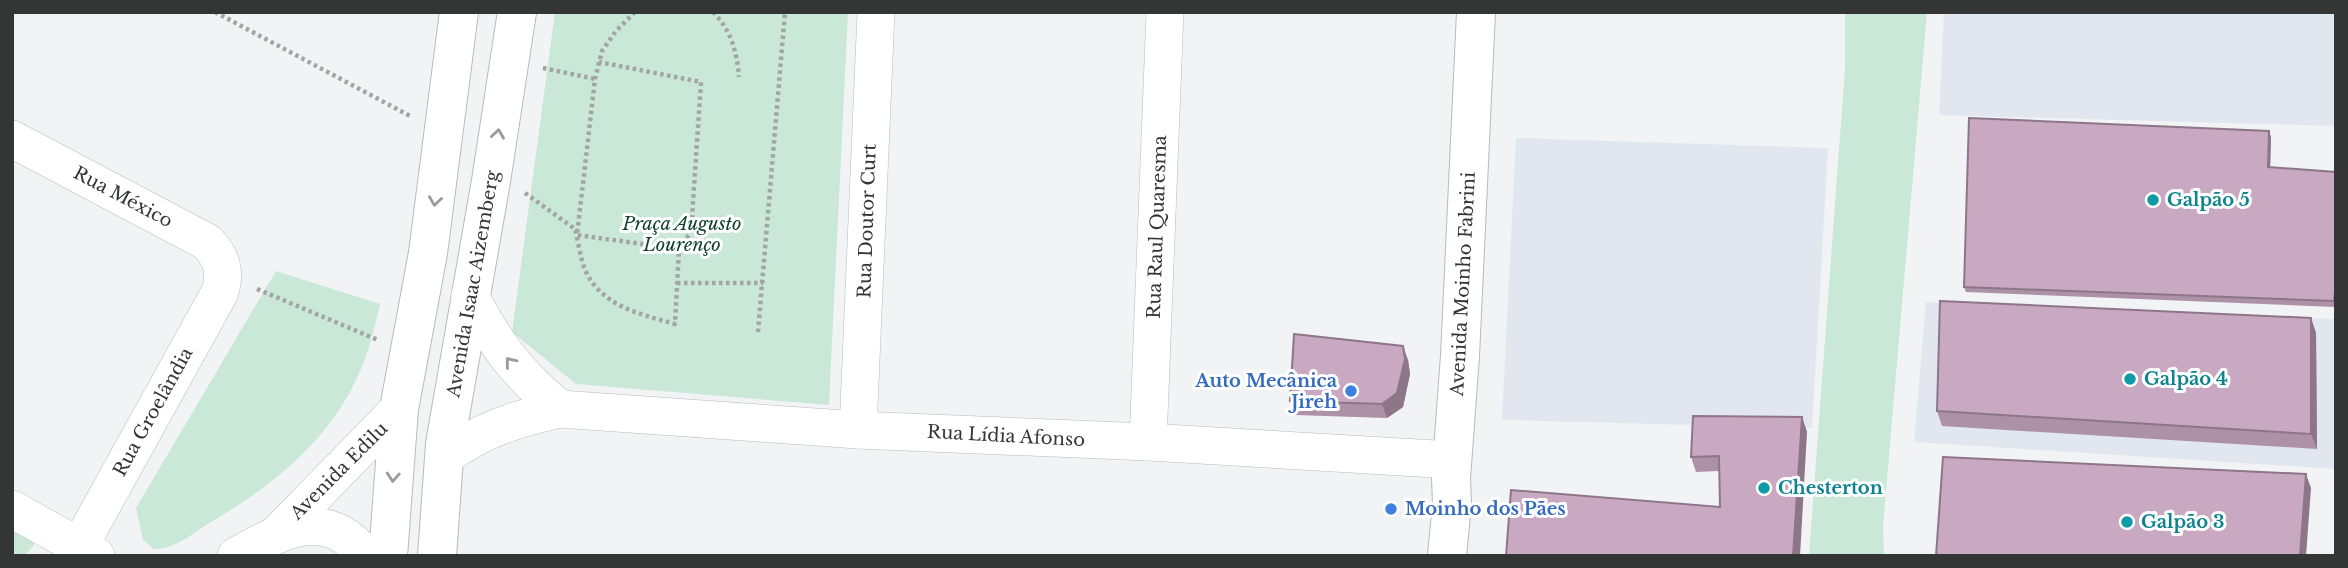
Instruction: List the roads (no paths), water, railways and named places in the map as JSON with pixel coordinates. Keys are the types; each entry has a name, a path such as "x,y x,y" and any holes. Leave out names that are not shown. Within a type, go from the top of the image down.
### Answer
{"street":[{"path":"388,556 399,410 428,253 459,12"},
{"name":"Avenida Isaac Aizemberg","path":"437,556 444,457 470,295 492,181 517,12"},
{"name":"Rua Doutor Curt","path":"858,429 876,12"},
{"name":"Rua Raul Quaresma","path":"1148,442 1165,12"},
{"name":"Avenida Moinho Fabrini","path":"1447,556 1460,356 1476,12"},
{"name":"Rua México","path":"12,139 207,242 218,254 223,266"},
{"name":"Rua Groelândia","path":"83,552 220,292 224,279 223,266"},
{"path":"470,295 500,349 525,378 560,409"},
{"name":"Rua Lídia Afonso","path":"444,457 490,429 515,419 560,409 858,429 1148,442 1452,460"},
{"name":"Avenida Edilu","path":"278,533 399,410"},
{"path":"12,509 83,552"},
{"name":"Avenida Edilu","path":"236,556 278,533 293,528 326,527 349,537 366,556"}],"place":[{"name":"Galpão 5","path":"2153,200"},
{"name":"Galpão 4","path":"2130,379"},
{"name":"Auto Mecânica Jireh","path":"1351,391"},
{"name":"Chesterton","path":"1764,488"},
{"name":"Moinho dos Pães","path":"1391,509"},
{"name":"Galpão 3","path":"2127,522"}],"park label":[{"name":"Praça Augusto Lourenço","path":"682,234"}]}
